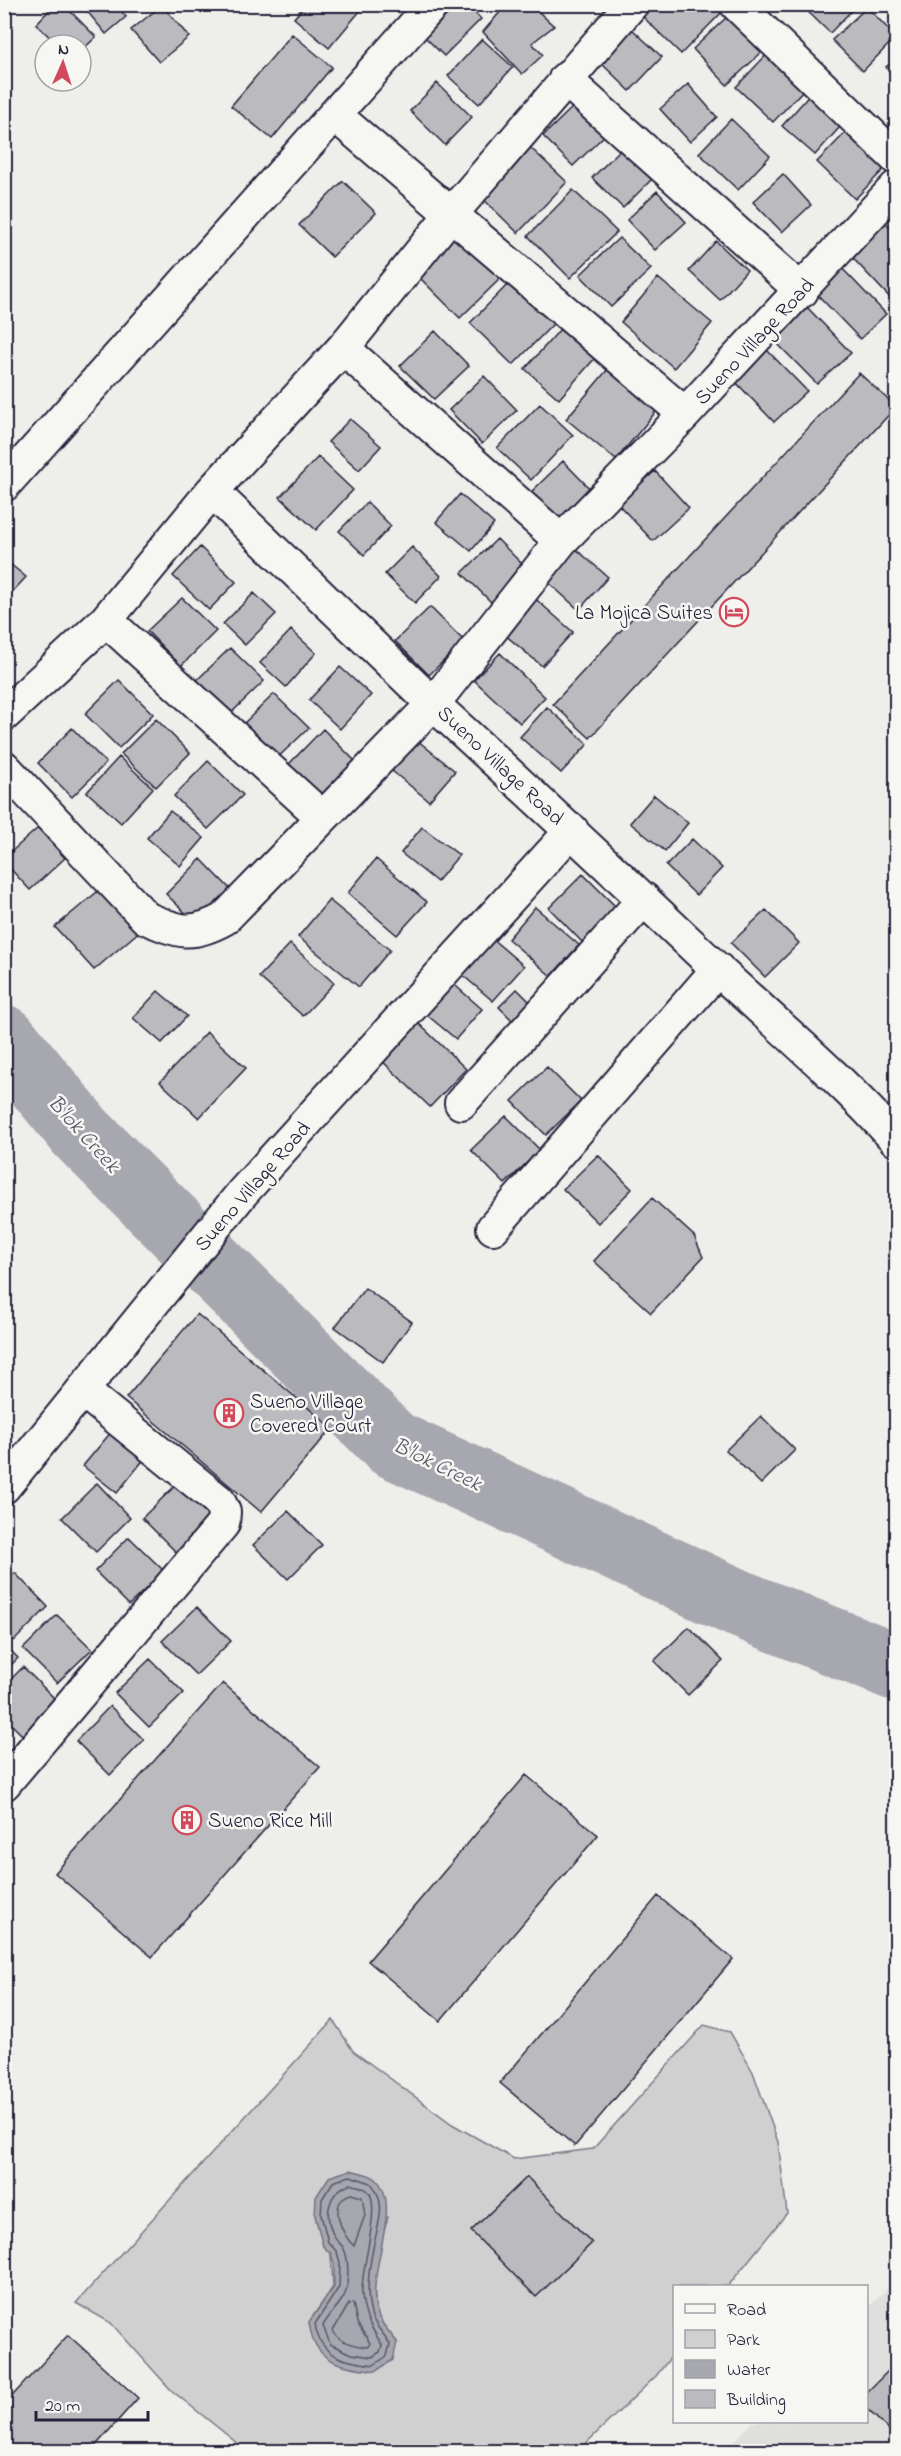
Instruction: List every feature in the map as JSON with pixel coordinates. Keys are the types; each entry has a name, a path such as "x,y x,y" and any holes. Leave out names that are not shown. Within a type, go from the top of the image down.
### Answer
{"street":[{"path":"4,485 433,4"},
{"path":"4,715 106,620 212,491 343,348 452,213 565,79 632,4"},
{"path":"736,4 897,158"},
{"path":"565,79 802,291"},
{"path":"335,115 685,414"},
{"name":"Sueno Village Road","path":"4,1487 243,1192 572,830 433,704 561,541 802,291 897,187"},
{"path":"343,348 561,541"},
{"path":"4,767 146,918 171,929 197,932 224,919 433,704 212,491"},
{"path":"106,620 322,817"},
{"path":"572,830 718,969 843,1082 897,1140"},
{"path":"461,1102 644,899"},
{"path":"493,1228 718,969"},
{"path":"4,1784 222,1524 224,1512 219,1501 83,1391"}],"shaded area":[{"path":"896,2279 896,2451 723,2452 752,2423 868,2423 868,2308"}],"green space":[{"path":"333,2020 353,2051 452,2124 514,2159 593,2149 704,2025 730,2032 753,2072 778,2142 787,2213 729,2285 673,2285 673,2354 656,2376 578,2451 247,2451 171,2390 111,2323 76,2303","holes":["388,2217 376,2265 375,2303 379,2318 397,2342 309,2322 333,2287 331,2254 323,2246"]}],"water":[{"path":"350,2170 368,2174 376,2179 384,2191 386,2206 375,2281 375,2299 379,2318 397,2342 393,2360 376,2371 351,2367 330,2360 316,2347 309,2322 334,2287 334,2264 331,2254 323,2246 315,2216 316,2197 329,2177"}],"building":[{"path":"55,4 63,4 92,33 45,33 36,24"},
{"path":"81,4 116,4 126,17 106,34"},
{"path":"306,4 366,4 329,48 294,18"},
{"path":"458,4 466,4 481,19 444,56 425,37"},
{"path":"507,4 530,4 554,26 532,43 543,55 522,74 483,32"},
{"path":"648,4 726,4 728,6 681,54 639,13"},
{"path":"800,4 846,4 852,10 830,33"},
{"path":"162,5 189,37 159,62 131,30"},
{"path":"867,7 896,37 863,71 832,40"},
{"path":"731,13 765,49 727,85 693,49"},
{"path":"632,29 662,57 630,91 600,62"},
{"path":"292,34 332,67 272,139 231,106"},
{"path":"482,39 513,67 479,104 448,76"},
{"path":"771,50 808,85 773,122 736,87"},
{"path":"896,59 896,81 886,67"},
{"path":"437,83 472,117 445,145 410,111"},
{"path":"688,84 717,117 690,142 660,109"},
{"path":"814,90 847,119 815,155 782,126"},
{"path":"578,102 607,133 573,166 543,136"},
{"path":"731,119 770,156 738,190 699,153"},
{"path":"850,128 888,165 855,199 817,162"},
{"path":"519,137 567,182 518,233 475,191"},
{"path":"622,148 652,179 623,208 592,178"},
{"path":"783,174 811,205 782,232 753,202"},
{"path":"343,181 376,213 332,257 299,225"},
{"path":"573,190 617,232 570,278 528,236"},
{"path":"657,191 686,222 655,250 627,220"},
{"path":"883,220 896,233 896,304 848,253"},
{"path":"461,228 506,273 460,318 415,273"},
{"path":"619,238 651,269 611,307 580,275"},
{"path":"716,241 747,270 720,300 689,271"},
{"path":"838,264 886,314 860,339 812,289"},
{"path":"514,278 557,320 513,365 470,323"},
{"path":"658,278 712,323 674,368 621,322"},
{"path":"805,305 851,353 817,384 771,337"},
{"path":"562,327 596,357 559,399 525,369"},
{"path":"435,331 469,366 434,399 400,366"},
{"path":"762,345 807,391 774,422 730,376"},
{"path":"608,369 658,409 616,460 566,419"},
{"path":"859,373 896,407 590,738 553,704"},
{"path":"484,376 517,410 482,444 449,410"},
{"path":"540,404 573,435 531,480 497,448"},
{"path":"350,419 381,446 359,470 328,442"},
{"path":"318,457 353,490 316,530 280,497"},
{"path":"563,461 596,495 562,529 528,495"},
{"path":"655,471 689,508 653,541 618,504"},
{"path":"460,494 494,524 471,551 436,522"},
{"path":"367,502 391,526 364,555 339,531"},
{"path":"497,539 531,573 496,607 462,573"},
{"path":"200,547 236,582 209,610 173,576"},
{"path":"412,547 441,576 415,603 385,574"},
{"path":"576,549 608,577 579,610 548,582"},
{"path":"4,559 26,577 4,601"},
{"path":"254,593 276,614 245,645 223,624"},
{"path":"530,594 573,632 542,666 498,629"},
{"path":"182,598 216,631 181,666 147,631"},
{"path":"430,607 464,641 429,675 395,641"},
{"path":"291,630 316,653 286,687 260,663"},
{"path":"230,648 264,681 229,715 196,681"},
{"path":"500,653 545,697 520,723 474,680"},
{"path":"340,667 371,695 340,729 309,700"},
{"path":"119,680 153,714 119,748 85,714"},
{"path":"274,694 309,728 274,761 240,727"},
{"path":"547,707 588,744 561,773 520,737"},
{"path":"156,719 190,753 156,787 121,754"},
{"path":"72,728 106,763 72,797 38,763"},
{"path":"323,729 357,763 323,797 289,764"},
{"path":"417,740 455,771 429,801 392,771"},
{"path":"119,757 153,788 121,823 87,792"},
{"path":"208,761 243,795 208,829 174,796"},
{"path":"654,795 688,823 665,851 630,823"},
{"path":"170,811 204,838 180,866 147,838"},
{"path":"422,827 459,855 437,882 401,853"},
{"path":"38,828 65,858 30,890 4,862 4,858"},
{"path":"692,839 722,868 696,895 666,866"},
{"path":"201,859 235,894 200,927 166,894"},
{"path":"376,859 427,902 397,935 348,893"},
{"path":"583,874 617,908 582,942 549,908"},
{"path":"103,887 141,930 94,970 55,927"},
{"path":"329,900 390,950 359,987 298,937"},
{"path":"535,907 579,945 551,976 508,939"},
{"path":"766,910 799,943 765,977 731,943"},
{"path":"491,938 524,966 493,1001 460,973"},
{"path":"290,944 334,983 303,1016 259,977"},
{"path":"449,980 482,1009 456,1039 422,1011"},
{"path":"517,989 535,1007 517,1025 499,1007"},
{"path":"158,991 187,1016 162,1043 133,1018"},
{"path":"414,1019 466,1069 430,1107 378,1057"},
{"path":"207,1032 246,1068 199,1118 160,1082"},
{"path":"547,1067 581,1101 546,1135 512,1101"},
{"path":"506,1116 540,1150 505,1184 471,1150"},
{"path":"598,1155 632,1189 598,1223 563,1189"},
{"path":"652,1198 694,1236 703,1257 651,1313 594,1261"},
{"path":"365,1288 412,1322 383,1362 335,1327"},
{"name":"Sueno Village Covered Court","path":"197,1314 332,1428 261,1512 126,1398"},
{"path":"761,1416 795,1450 761,1484 726,1450"},
{"path":"112,1431 145,1458 117,1493 83,1466"},
{"path":"97,1483 130,1518 96,1552 62,1518"},
{"path":"177,1484 211,1518 176,1552 142,1518"},
{"path":"288,1511 322,1545 288,1579 253,1545"},
{"path":"129,1537 164,1571 129,1605 95,1571"},
{"path":"15,1573 48,1607 14,1641 4,1631 4,1582"},
{"path":"197,1607 231,1641 196,1675 162,1641"},
{"path":"57,1615 92,1649 57,1683 23,1649"},
{"path":"689,1627 723,1661 688,1695 654,1661"},
{"path":"4,1644 18,1658 4,1672"},
{"path":"150,1659 184,1693 149,1727 115,1693"},
{"path":"23,1667 57,1701 22,1735 4,1717 4,1686"},
{"name":"Sueno Rice Mill","path":"223,1683 320,1767 152,1957 55,1873"},
{"path":"110,1706 144,1740 110,1775 76,1741"},
{"path":"526,1775 598,1835 440,2021 368,1961"},
{"path":"658,1896 733,1959 575,2146 500,2083"},
{"path":"527,2177 592,2243 536,2297 471,2231"},
{"path":"68,2335 138,2398 90,2452 4,2452 4,2405"},
{"path":"896,2363 896,2437 868,2410 868,2391"}],"waterway":[{"name":"B'lok Creek","path":"4,1039 81,1133 392,1444 740,1604 896,1667"}],"place":[{"name":"La Mojica Suites","path":"734,612"},
{"name":"Sueno Village Covered Court","path":"229,1413"},
{"name":"Sueno Rice Mill","path":"187,1820"}]}
